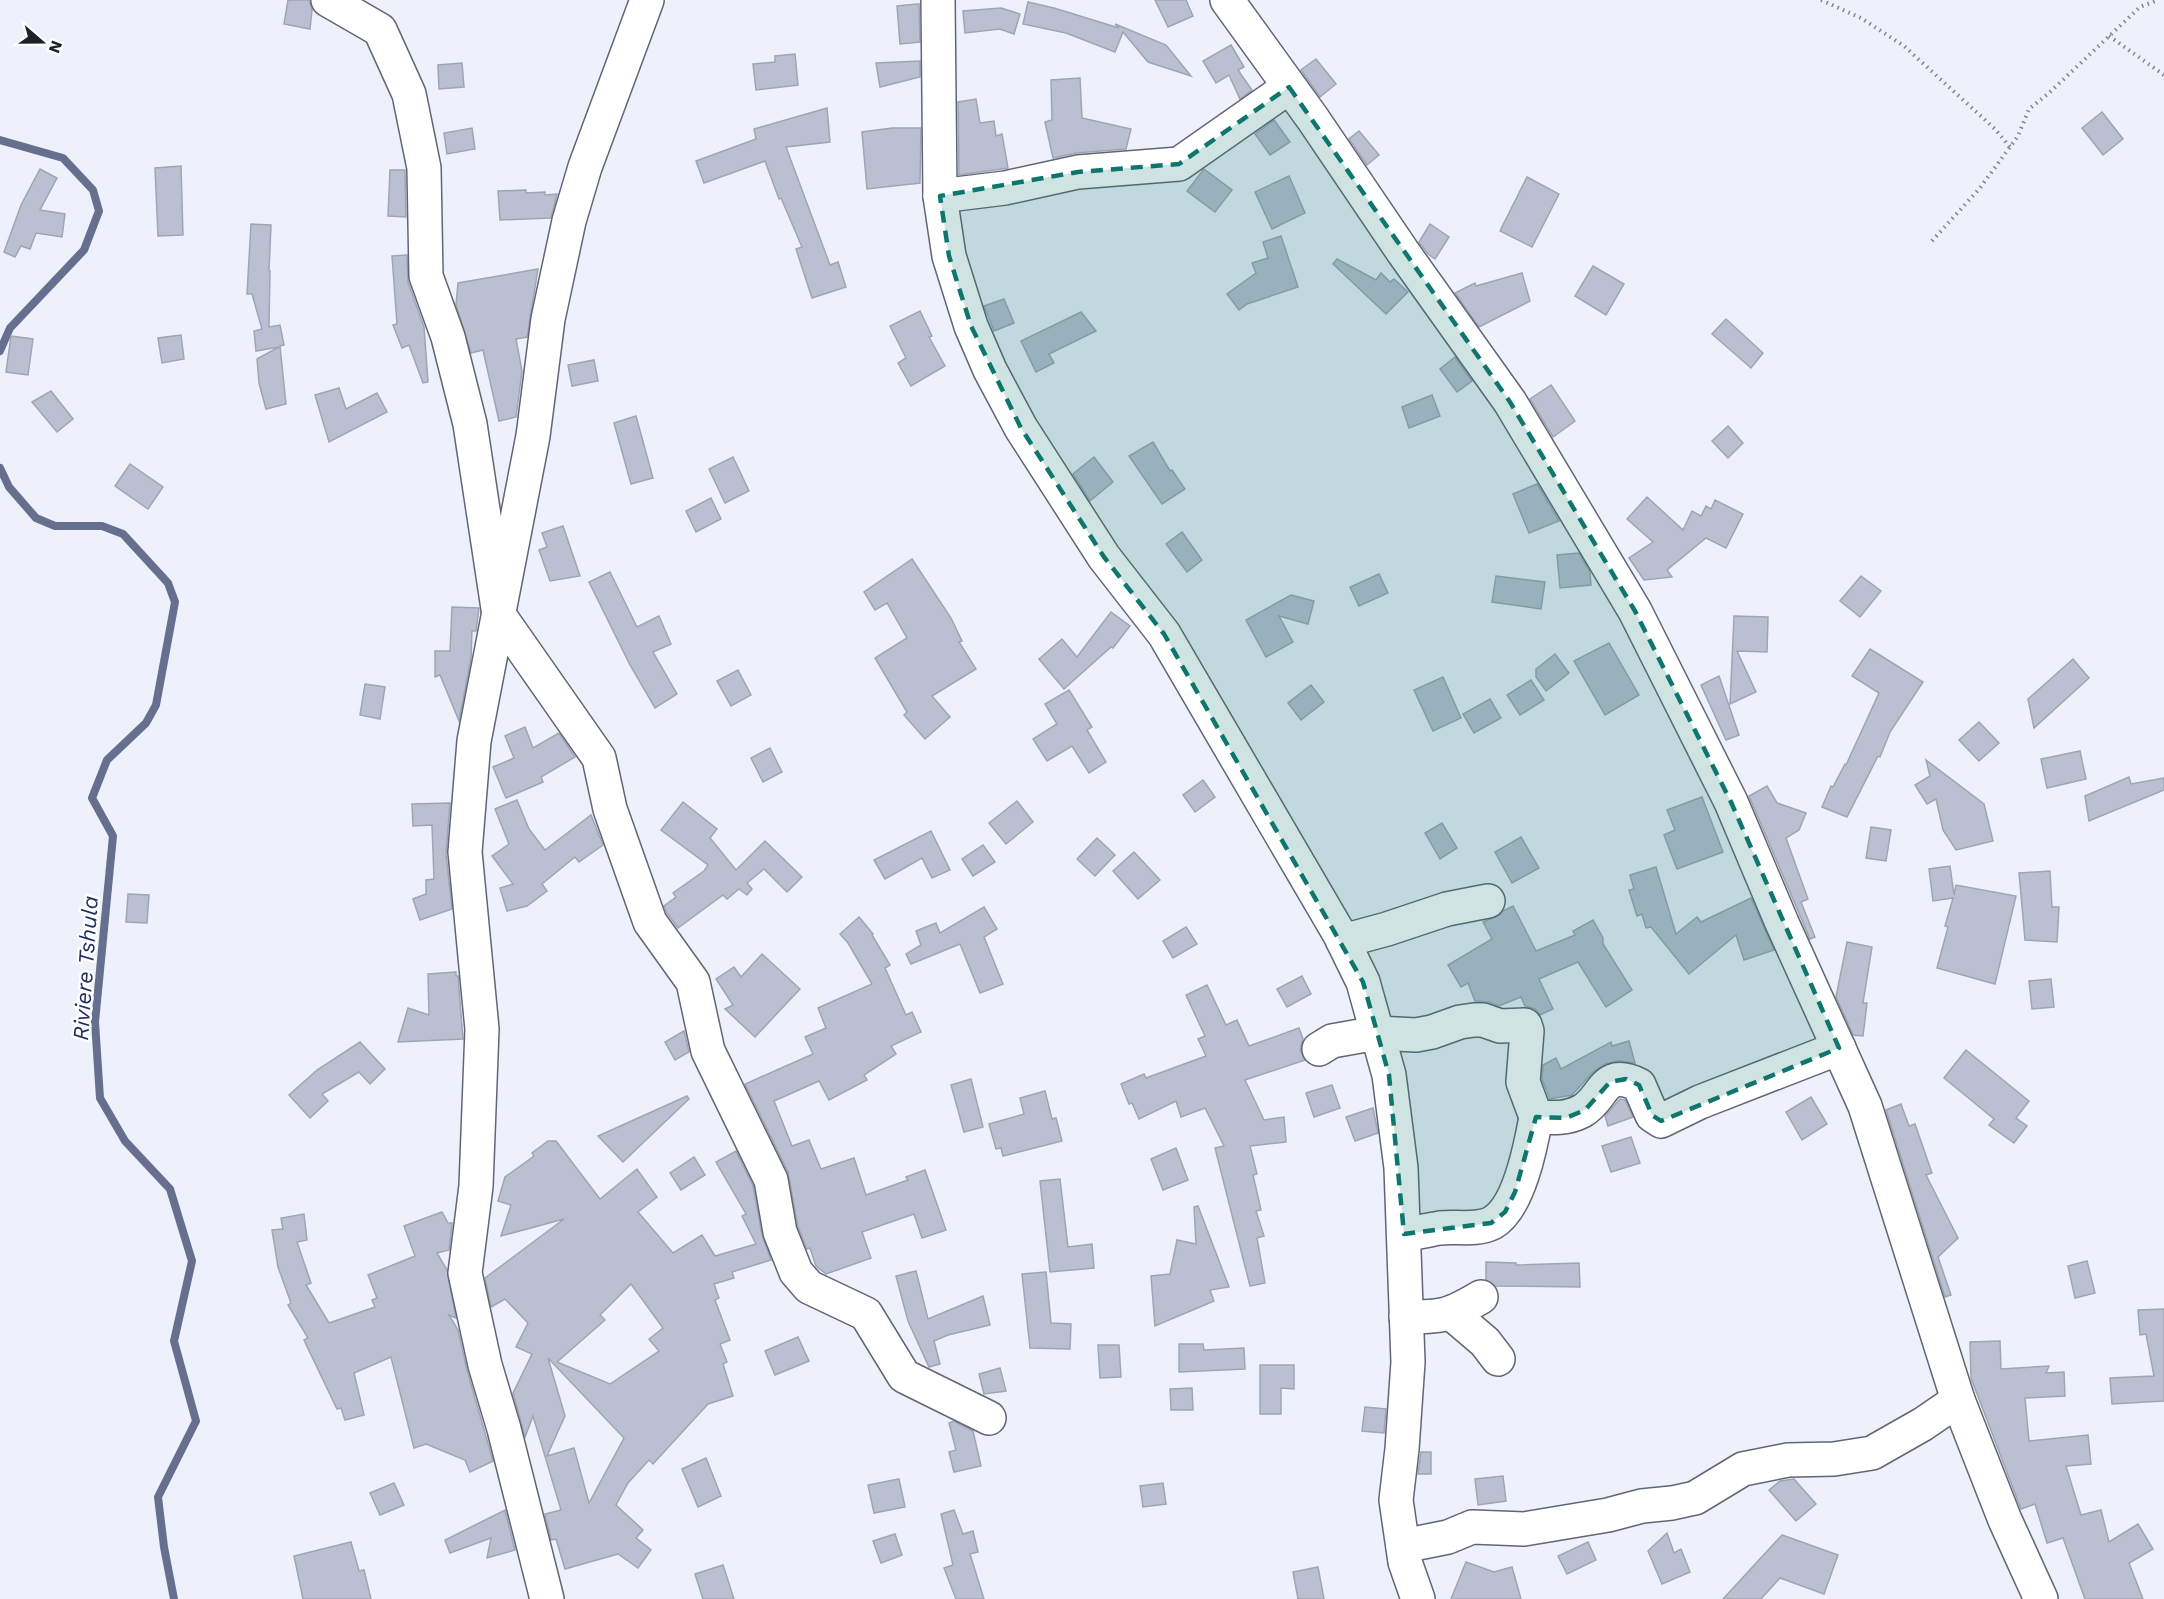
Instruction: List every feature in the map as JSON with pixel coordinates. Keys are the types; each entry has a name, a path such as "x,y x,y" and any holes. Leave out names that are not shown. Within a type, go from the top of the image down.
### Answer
{"street":[{"path":"328,0 380,30 409,94 424,168 426,276 448,337 470,424 499,615 599,758 610,809 650,922 693,982 708,1051 771,1180 780,1232 796,1272 809,1287 866,1314 904,1376 990,1418"},
{"path":"547,1599 504,1429 485,1365 465,1273 476,1186 482,1029 465,852 474,741 533,436 548,319 569,221 600,122 647,0"},
{"path":"938,0 940,196 949,256 971,327 990,370 1021,428 1104,557 1164,634 1343,941 1363,982 1391,1086 1401,1168 1408,1362 1396,1500 1405,1562 1418,1599"},
{"path":"1227,0 1510,402 1635,611 1731,802 1782,923 1865,1106 1958,1400 2005,1520 2041,1599"},
{"path":"940,196 1005,188 1078,172 1179,164 1289,87"},
{"path":"1343,941 1447,909 1488,901"},
{"path":"1319,1049 1332,1041 1377,1033 1416,1035 1473,1020 1483,1020 1500,1026 1525,1025 1527,1031 1523,1082 1536,1117 1523,1170 1504,1212 1491,1223 1404,1234"},
{"path":"1536,1117 1566,1118 1585,1110 1610,1082 1626,1079 1639,1085 1652,1115 1661,1121 1700,1102 1839,1048"},
{"path":"1406,1317 1441,1316 1481,1297"},
{"path":"1451,1313 1485,1342 1498,1359"},
{"path":"1402,1546 1448,1537 1472,1527 1534,1528 1608,1515 1642,1506 1672,1503 1695,1498 1743,1469 1788,1460 1834,1459 1872,1453 1923,1424 1958,1400"}],"path":[{"path":"1821,0 1861,18 1904,46 1995,129 2010,147"},
{"path":"1932,241 1980,188 2018,136 2029,109 2140,7 2157,0"},
{"path":"2109,36 2164,75"}],"highlighted area":[{"path":"1289,87 1510,402 1635,611 1731,802 1839,1048 1661,1121 1652,1115 1639,1085 1626,1079 1610,1082 1585,1110 1566,1118 1536,1117 1515,1192 1505,1212 1491,1223 1404,1234 1389,1075 1363,982 1164,634 1104,557 1021,428 971,326 949,256 940,196 1078,172 1179,164"}],"building":[{"path":"288,0 309,0 312,10 310,29 284,24"},
{"path":"1155,0 1186,0 1193,16 1168,27"},
{"path":"1028,2 1119,28 1115,24 1166,45 1191,76 1148,62 1123,32 1115,52 1066,33 1023,24"},
{"path":"919,4 920,42 900,44 897,6"},
{"path":"1001,8 1020,14 1014,34 1000,29 965,33 963,11"},
{"path":"1231,45 1244,67 1238,70 1252,90 1240,99 1229,75 1216,83 1203,61"},
{"path":"795,54 798,85 756,90 753,64 775,62 775,56"},
{"path":"1316,59 1336,84 1320,97 1301,70"},
{"path":"920,61 920,77 880,87 876,63"},
{"path":"462,63 464,87 439,89 438,65"},
{"path":"1080,78 1082,118 1131,129 1126,149 1076,153 1053,158 1045,122 1052,120 1051,80"},
{"path":"976,99 980,123 994,121 996,136 1002,134 1008,168 959,175 958,102"},
{"path":"827,108 830,142 786,147 830,265 838,262 846,287 812,298 796,249 802,247 781,198 779,199 765,161 704,183 696,161 756,139 754,129"},
{"path":"2102,112 2123,139 2103,155 2082,128"},
{"path":"1274,120 1290,142 1270,155 1255,134"},
{"path":"472,128 475,149 447,154 444,133"},
{"path":"892,128 921,128 920,183 867,189 862,132"},
{"path":"1359,131 1379,155 1367,165 1349,139"},
{"path":"181,166 183,235 158,236 155,168"},
{"path":"40,169 57,178 40,210 65,214 62,237 36,233 30,249 21,246 15,257 4,252 21,205"},
{"path":"1204,169 1232,190 1215,212 1187,191"},
{"path":"390,170 405,170 406,217 388,216"},
{"path":"1289,176 1305,213 1272,229 1255,192"},
{"path":"1527,177 1559,194 1532,247 1500,231"},
{"path":"526,190 526,193 557,194 551,218 500,220 498,191"},
{"path":"251,224 271,225 269,327 280,325 284,345 280,346 286,404 266,409 259,383 257,359 279,347 256,351 254,331 262,329 252,294 247,294"},
{"path":"1430,224 1449,237 1435,259 1419,242"},
{"path":"1281,236 1298,287 1247,304 1239,310 1227,294 1256,273 1252,263 1268,258 1263,242"},
{"path":"407,255 408,282 424,327 428,382 423,383 409,345 402,348 393,325 397,324 392,256"},
{"path":"1337,259 1376,280 1381,273 1390,282 1394,279 1408,292 1386,314 1333,264"},
{"path":"1593,266 1624,284 1606,315 1575,296"},
{"path":"538,269 527,337 516,339 522,371 516,417 499,421 483,350 471,353 456,305 458,283"},
{"path":"1522,273 1530,301 1479,327 1455,293 1475,283 1476,286"},
{"path":"1004,299 1014,323 994,331 984,306"},
{"path":"920,311 932,336 929,337 945,366 911,386 898,363 906,358 890,326"},
{"path":"1081,312 1096,331 1049,354 1054,363 1036,372 1021,341"},
{"path":"1726,319 1763,353 1751,368 1712,334"},
{"path":"181,335 184,359 162,363 158,338"},
{"path":"11,336 33,339 28,375 6,372"},
{"path":"1455,357 1472,381 1457,392 1440,369"},
{"path":"594,360 598,381 572,386 568,365"},
{"path":"1551,385 1575,421 1553,437 1530,399"},
{"path":"339,388 346,409 377,393 387,412 329,442 315,395"},
{"path":"51,391 73,419 57,432 32,402"},
{"path":"1432,395 1440,416 1409,428 1402,407"},
{"path":"636,416 653,478 631,484 614,423"},
{"path":"1728,426 1743,443 1728,458 1712,441"},
{"path":"1153,442 1170,471 1172,470 1185,489 1162,504 1129,456"},
{"path":"733,457 749,491 725,503 709,469"},
{"path":"1094,457 1113,482 1090,501 1073,474"},
{"path":"130,464 163,487 148,509 115,486"},
{"path":"1537,484 1559,521 1529,533 1513,494"},
{"path":"1647,497 1683,530 1692,511 1701,516 1706,506 1711,509 1715,500 1743,514 1726,548 1706,538 1667,570 1672,577 1644,580 1629,558 1653,542 1627,519"},
{"path":"711,498 721,519 696,532 686,511"},
{"path":"563,526 580,576 550,581 539,550 547,547 542,533"},
{"path":"1182,532 1202,560 1187,572 1166,544"},
{"path":"1579,553 1590,572 1591,585 1560,588 1557,555"},
{"path":"912,559 951,618 962,641 959,642 976,669 932,696 950,717 925,739 904,715 907,712 875,658 907,638 887,603 875,610 864,592"},
{"path":"610,572 637,627 659,616 671,644 653,652 677,694 655,708 630,665 589,582"},
{"path":"1379,574 1388,593 1359,606 1350,587"},
{"path":"1496,576 1545,582 1541,609 1492,602"},
{"path":"1861,576 1881,591 1860,617 1840,601"},
{"path":"1291,595 1314,601 1308,624 1279,616 1293,642 1266,657 1246,620"},
{"path":"452,607 479,608 476,631 472,631 471,658 459,721 440,675 435,677 435,651 450,651"},
{"path":"1111,612 1130,626 1113,648 1111,647 1064,689 1039,659 1062,639 1077,657"},
{"path":"1734,616 1768,617 1767,652 1737,651 1756,692 1730,704"},
{"path":"1609,643 1639,695 1605,715 1574,661"},
{"path":"1870,649 1923,682 1890,732 1880,757 1878,756 1847,817 1822,807 1831,786 1833,787 1846,765 1879,693 1852,676"},
{"path":"1555,654 1569,673 1546,691 1536,677 1536,669"},
{"path":"2073,659 2089,678 2034,728 2028,699"},
{"path":"738,670 751,695 731,706 717,681"},
{"path":"1719,676 1739,735 1726,740 1701,685"},
{"path":"1443,677 1461,718 1433,731 1414,690"},
{"path":"1531,680 1544,700 1520,715 1507,695"},
{"path":"365,684 385,687 380,719 360,715"},
{"path":"1311,685 1324,702 1301,720 1288,703"},
{"path":"1069,690 1092,727 1087,730 1106,762 1089,773 1072,746 1047,761 1033,739 1057,724 1045,704"},
{"path":"1490,699 1501,718 1474,733 1463,714"},
{"path":"1979,722 1999,743 1979,761 1959,740"},
{"path":"525,727 533,748 559,733 575,757 541,777 543,782 506,798 493,767 514,758 505,736"},
{"path":"770,748 782,772 763,782 751,758"},
{"path":"2080,751 2086,779 2047,788 2041,759"},
{"path":"1926,760 1984,804 1993,841 1956,850 1943,830 1936,799 1927,804 1915,785 1930,776"},
{"path":"2129,777 2131,784 2164,778 2164,790 2089,821 2085,796"},
{"path":"1203,780 1215,797 1195,812 1183,795"},
{"path":"1767,786 1777,803 1806,813 1799,830 1786,838 1808,899 1801,902 1815,937 1810,939 1749,796"},
{"path":"1702,797 1723,852 1677,869 1664,835 1675,830 1667,810"},
{"path":"517,800 529,829 545,850 591,815 603,845 579,862 575,857 542,884 547,891 527,906 507,911 500,888 513,884 492,856 509,844 495,809"},
{"path":"1017,801 1033,822 1006,844 989,823"},
{"path":"683,802 717,829 710,838 736,870 765,841 802,877 787,892 764,869 747,883 752,889 747,895 739,889 727,899 723,895 678,928 664,906 676,897 673,893 704,871 708,865 661,830"},
{"path":"450,803 446,854 452,909 420,920 413,899 426,894 426,880 434,879 432,825 413,826 412,804"},
{"path":"1442,823 1457,848 1440,859 1425,833"},
{"path":"1871,827 1891,830 1886,861 1866,858"},
{"path":"931,831 950,870 932,878 922,858 885,879 874,860"},
{"path":"1521,837 1539,868 1512,883 1495,852"},
{"path":"1097,838 1115,855 1095,876 1077,859"},
{"path":"983,845 995,862 973,876 962,859"},
{"path":"1134,852 1160,880 1138,899 1113,871"},
{"path":"1950,866 1954,895 1956,885 2016,896 1995,984 1937,968 1953,898 1933,901 1929,869"},
{"path":"1656,867 1676,934 1697,917 1701,922 1751,898 1774,950 1744,960 1736,935 1689,974 1651,927 1646,928 1642,914 1637,916 1629,890 1634,889 1630,875"},
{"path":"2050,871 2052,907 2059,907 2057,942 2025,940 2019,873"},
{"path":"128,894 149,895 147,923 126,922"},
{"path":"1513,906 1536,951 1575,935 1573,931 1593,920 1603,938 1603,944 1632,990 1606,1007 1578,962 1539,979 1553,1009 1540,1015 1535,1009 1525,1006 1521,997 1499,1006 1489,1002 1475,1001 1468,983 1461,987 1448,965 1492,939 1483,922 1500,915"},
{"path":"984,907 997,929 984,937 1003,984 980,993 960,944 911,964 906,954 921,945 916,931 936,923 940,933"},
{"path":"859,917 873,934 890,965 885,968 906,1015 912,1012 921,1032 891,1046 896,1054 864,1075 867,1080 829,1100 819,1081 774,1101 792,1146 809,1140 821,1169 854,1158 866,1195 908,1180 906,1177 925,1170 946,1230 922,1238 914,1214 862,1232 871,1258 826,1274 816,1266 810,1248 807,1249 798,1227 788,1172 745,1084 813,1054 805,1037 826,1028 818,1008 872,984 848,943 840,934"},
{"path":"1186,927 1197,944 1173,958 1163,941"},
{"path":"1847,942 1872,947 1863,1003 1867,1003 1863,1036 1853,1035 1836,997"},
{"path":"762,954 800,989 755,1037 725,1009 733,1005 716,979 734,967 741,977"},
{"path":"456,972 463,1039 398,1042 408,1008 429,1015 428,974"},
{"path":"1302,976 1311,994 1287,1007 1277,989"},
{"path":"2051,979 2054,1007 2032,1009 2029,981"},
{"path":"1207,985 1226,1025 1237,1020 1249,1046 1299,1028 1303,1039 1300,1050 1305,1060 1245,1080 1264,1120 1284,1117 1286,1142 1250,1146 1257,1174 1253,1175 1261,1210 1256,1211 1264,1236 1257,1238 1265,1283 1250,1286 1215,1148 1224,1146 1205,1108 1181,1117 1176,1101 1139,1119 1132,1103 1129,1104 1121,1084 1144,1074 1146,1078 1206,1056 1198,1039 1205,1036 1186,995"},
{"path":"684,1031 689,1052 675,1060 665,1042"},
{"path":"1629,1041 1635,1063 1619,1061 1605,1064 1593,1072 1572,1095 1550,1099 1542,1079 1543,1065 1556,1058 1561,1069 1611,1042 1612,1046"},
{"path":"360,1042 385,1069 370,1084 359,1072 322,1094 328,1101 310,1118 289,1095 317,1070"},
{"path":"1966,1050 2029,1101 2016,1118 2027,1126 2014,1143 1989,1125 1994,1119 1944,1078"},
{"path":"971,1079 983,1127 964,1132 951,1085"},
{"path":"1332,1085 1340,1108 1314,1117 1306,1093"},
{"path":"1045,1091 1052,1119 1056,1118 1062,1141 1003,1156 1001,1148 996,1149 989,1124 1024,1114 1020,1098"},
{"path":"687,1096 689,1099 623,1162 598,1136"},
{"path":"1811,1097 1827,1124 1802,1140 1786,1112"},
{"path":"1620,1099 1625,1100 1633,1117 1608,1126 1605,1116"},
{"path":"1901,1104 1909,1126 1915,1124 1932,1173 1926,1175 1958,1238 1938,1257 1951,1295 1945,1297 1886,1110"},
{"path":"1373,1108 1378,1133 1355,1141 1346,1117"},
{"path":"1631,1137 1640,1163 1611,1172 1602,1146"},
{"path":"548,1141 556,1141 600,1199 637,1169 657,1197 638,1212 673,1253 702,1235 715,1256 756,1244 742,1216 746,1214 716,1162 736,1151 753,1186 762,1235 771,1260 732,1272 734,1278 714,1284 719,1298 715,1300 730,1340 720,1344 727,1362 723,1364 733,1396 708,1404 653,1464 649,1460 628,1483 616,1505 643,1530 636,1538 651,1550 638,1568 618,1554 565,1569 556,1539 551,1540 545,1514 561,1510 533,1416 525,1437 513,1393 532,1354 516,1347 528,1323 505,1299 491,1307 485,1278 564,1219 501,1236 511,1205 498,1201 505,1177 534,1156 532,1153","holes":["631,1284 663,1328 649,1339 659,1351 610,1384 557,1362 605,1320 600,1315","548,1358 624,1438 589,1503 574,1448 547,1456 565,1416"]},
{"path":"1176,1148 1188,1180 1163,1190 1151,1159"},
{"path":"694,1157 705,1175 681,1190 670,1173"},
{"path":"1060,1179 1068,1247 1092,1244 1094,1268 1050,1272 1040,1181"},
{"path":"1198,1206 1229,1287 1210,1290 1214,1301 1155,1326 1151,1276 1170,1274 1177,1240 1196,1244 1194,1207"},
{"path":"442,1212 448,1223 452,1223 449,1250 437,1253 447,1270 456,1318 449,1315 458,1330 493,1461 470,1472 465,1460 426,1444 414,1448 391,1357 354,1373 364,1415 345,1420 341,1408 337,1409 304,1340 308,1338 288,1305 291,1303 278,1267 272,1230 283,1229 281,1218 304,1214 307,1240 297,1242 311,1283 306,1285 329,1323 375,1307 372,1300 377,1298 368,1275 415,1256 404,1226"},
{"path":"2087,1261 2095,1293 2075,1298 2068,1266"},
{"path":"1486,1262 1516,1263 1516,1265 1579,1263 1580,1287 1495,1286 1486,1280"},
{"path":"916,1271 928,1319 983,1296 990,1325 948,1335 934,1341 940,1364 929,1367 908,1321 896,1276"},
{"path":"1046,1272 1051,1323 1071,1324 1070,1349 1030,1348 1022,1274"},
{"path":"2164,1309 2164,1401 2112,1404 2110,1378 2154,1376 2146,1334 2140,1335 2138,1310"},
{"path":"798,1337 809,1361 775,1375 765,1351"},
{"path":"2000,1341 2001,1369 2049,1366 2046,1373 2064,1372 2065,1396 2025,1398 2029,1441 2088,1435 2091,1464 2066,1466 2081,1515 2101,1510 2109,1542 2138,1524 2153,1549 2129,1563 2143,1599 2085,1599 2063,1538 2047,1543 2035,1504 2021,1509 1971,1378 1970,1342"},
{"path":"1179,1344 1203,1344 1204,1350 1244,1348 1245,1369 1179,1372"},
{"path":"1098,1345 1119,1345 1121,1377 1100,1378"},
{"path":"1260,1365 1294,1365 1294,1389 1281,1388 1281,1414 1260,1414"},
{"path":"1000,1368 1006,1391 984,1394 979,1374"},
{"path":"1192,1388 1193,1410 1171,1410 1170,1389"},
{"path":"1365,1407 1386,1409 1384,1433 1362,1431"},
{"path":"954,1421 973,1431 981,1466 954,1472 949,1452 956,1450 949,1423"},
{"path":"1421,1452 1431,1452 1431,1474 1418,1474"},
{"path":"706,1458 721,1496 698,1507 682,1469"},
{"path":"1503,1476 1506,1501 1478,1505 1475,1479"},
{"path":"899,1479 905,1507 874,1513 868,1485"},
{"path":"1794,1479 1816,1504 1796,1521 1769,1490 1780,1481"},
{"path":"394,1483 404,1505 380,1515 370,1493"},
{"path":"1163,1483 1166,1504 1143,1507 1140,1486"},
{"path":"505,1510 515,1550 487,1558 491,1538 450,1553 445,1540"},
{"path":"954,1510 963,1534 973,1531 978,1552 970,1554 984,1599 956,1599 944,1568 953,1565 941,1514"},
{"path":"1667,1533 1674,1553 1681,1549 1690,1572 1662,1584 1648,1551"},
{"path":"895,1534 902,1555 881,1563 873,1541"},
{"path":"1782,1535 1838,1555 1824,1594 1780,1578 1761,1599 1723,1599"},
{"path":"351,1542 359,1571 364,1570 371,1599 303,1599 294,1556"},
{"path":"1588,1542 1596,1560 1567,1574 1558,1556"},
{"path":"1466,1562 1494,1572 1512,1567 1521,1599 1451,1599"},
{"path":"723,1565 734,1599 703,1599 695,1574"},
{"path":"1318,1567 1324,1599 1298,1599 1293,1572"}],"waterway":[{"name":"Riviere Tshula","path":"0,140 63,158 93,190 99,211 84,250 10,328 0,351"},
{"name":"Riviere Tshula","path":"0,468 9,487 36,518 55,526 102,526 123,534 168,583 175,602 156,705 146,723 107,760 92,798 113,836 95,1022 100,1098 125,1141 170,1189 192,1261 174,1341 196,1421 158,1497 164,1547 174,1599"}]}
